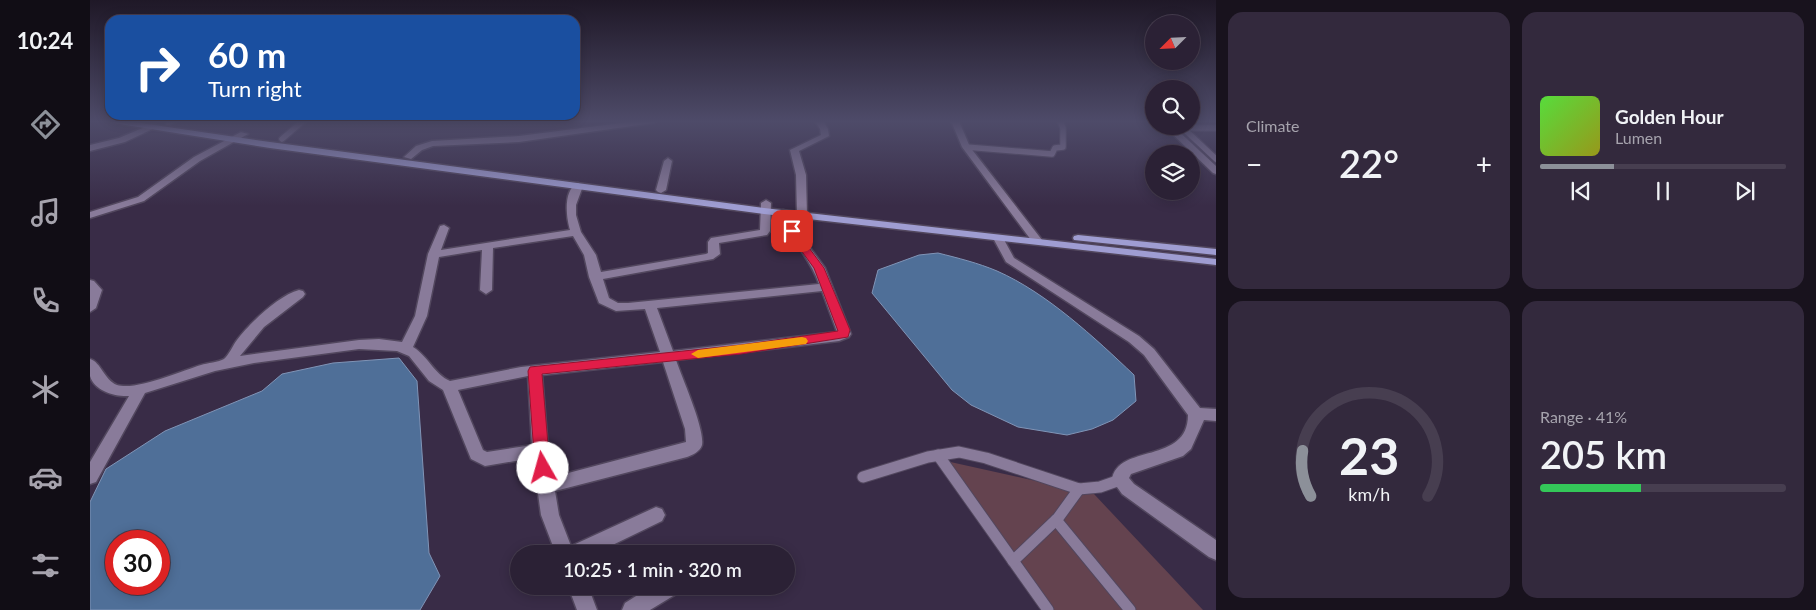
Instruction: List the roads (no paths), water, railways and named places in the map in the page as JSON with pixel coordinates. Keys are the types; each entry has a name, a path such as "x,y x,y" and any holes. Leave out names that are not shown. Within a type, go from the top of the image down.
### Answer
{"main road":[{"path":"334,149 578,186 765,207 998,238 1216,262"},
{"path":"338,149 661,190 765,207 783,213 802,212 1216,252"}],"street":[{"path":"90,215 141,199 193,162 216,149"},
{"path":"408,157 417,149"},
{"path":"795,149 801,175 802,212"},
{"path":"968,149 1038,242"},
{"path":"1194,149 1216,170"},
{"path":"661,190 668,161"},
{"path":"1200,166 1216,181"},
{"path":"578,186 570,209 576,232 590,255 595,277 603,300 607,305 620,308 827,287"},
{"path":"595,277 709,257 714,254 715,240 763,234 765,231 765,207"},
{"path":"90,364 94,374 106,387 124,391 141,388 228,363 372,344 406,348 419,358 431,376 440,384 450,387 535,371 619,360 669,357 750,348 844,334 819,268 792,231 783,213"},
{"path":"406,348 421,316 434,254 444,228"},
{"path":"434,254 576,232"},
{"path":"998,238 1010,260 1119,329 1149,352 1196,414 1196,423 1185,444 1177,451 1125,469 1121,473 1120,480 1128,489 1216,551"},
{"path":"486,290 488,245"},
{"path":"90,284 96,290 90,308"},
{"path":"228,363 250,331 299,294"},
{"path":"545,486 687,450 694,446 694,429 650,305"},
{"path":"535,371 540,450 545,486 550,515 562,545"},
{"path":"450,387 477,454 481,457 485,459 540,450"},
{"path":"90,477 141,388"},
{"path":"1196,414 1216,415"},
{"path":"593,545 656,515"},
{"path":"581,595 587,610"},
{"path":"645,607 660,595"}],"lane":[{"path":"996,149 1052,154 1054,149"},
{"path":"1205,149 1216,159"},
{"path":"863,477 959,452 1079,489 1097,488 1120,480"},
{"path":"938,456 1048,610"},
{"path":"1012,560 1071,505 1079,489"},
{"path":"1056,520 1130,610"}],"water":[{"path":"938,253 975,263 1016,280 1070,317 1134,375 1136,401 1113,420 1092,429 1067,435 1018,427 971,405 952,390 872,293 878,270 919,255"},
{"path":"399,358 417,381 429,553 440,576 420,610 90,610 90,502 106,469 165,431 262,391 282,374 333,363"}]}
